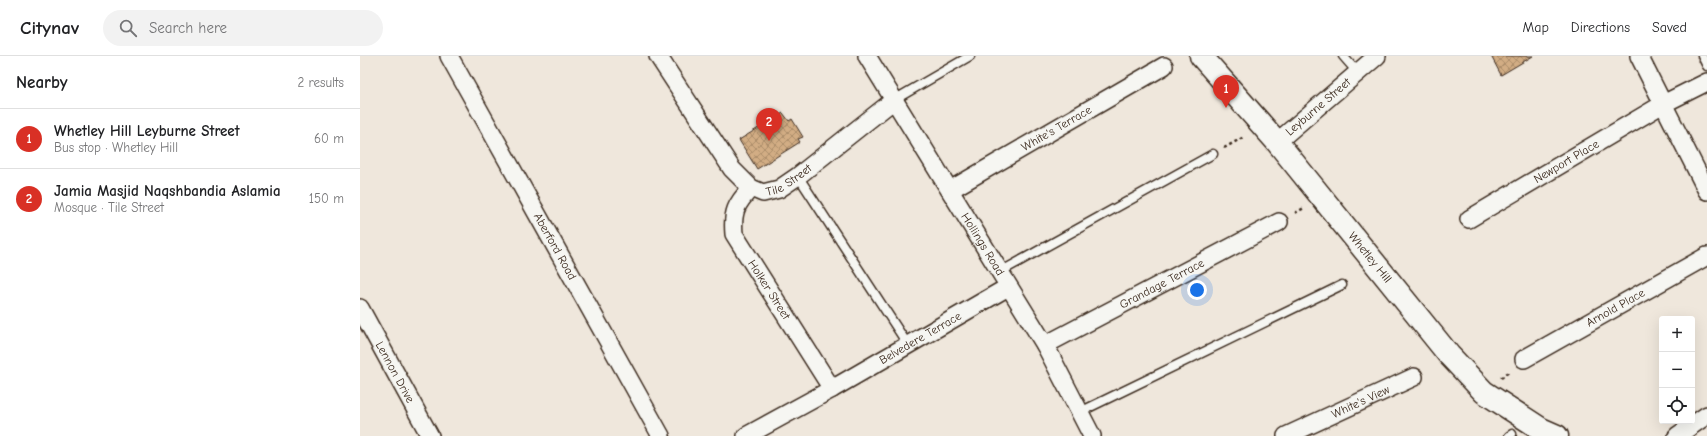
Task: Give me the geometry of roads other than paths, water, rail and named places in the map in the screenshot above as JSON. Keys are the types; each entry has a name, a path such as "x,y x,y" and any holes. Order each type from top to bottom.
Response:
{"main road":[{"name":"Whetley Hill","path":"1202,56 1262,127 1277,142 1450,355 1484,392 1540,429 1557,436"}],"street":[{"name":"Aberford Road","path":"449,56 661,436"},
{"name":"Tile Street","path":"658,56 732,169 750,188 763,193 779,189 798,176 894,100"},
{"name":"Hollings Road","path":"867,56 1045,345 1092,436"},
{"name":"Leyburne Street","path":"1277,142 1377,56"},
{"path":"1639,56 1707,191"},
{"name":"White's Terrace","path":"950,190 1164,66"},
{"name":"Newport Place","path":"1469,219 1663,104 1707,82"},
{"name":"Holker Street","path":"750,188 739,200 733,218 734,234 832,389"},
{"name":"Grandage Terrace","path":"1045,345 1279,222"},
{"name":"Arnold Place","path":"1524,359 1707,256"},
{"name":"Belvedere Terrace","path":"746,436 908,345 1004,280"},
{"name":"Lennon Drive","path":"360,308 430,436"},
{"name":"White's View","path":"1286,436 1414,377"},
{"path":"1677,436 1707,415"}],"lane":[{"path":"894,100 970,56"},
{"path":"1343,56 1357,72"},
{"path":"1702,56 1707,66"},
{"path":"1004,280 1213,154"},
{"path":"798,176 908,345"},
{"path":"1080,412 1342,284"}],"place":[{"name":"Whetley Hill Leyburne Street","path":"1226,108"},
{"name":"Jamia Masjid Naqshbandia Aslamia","path":"769,141"}]}
